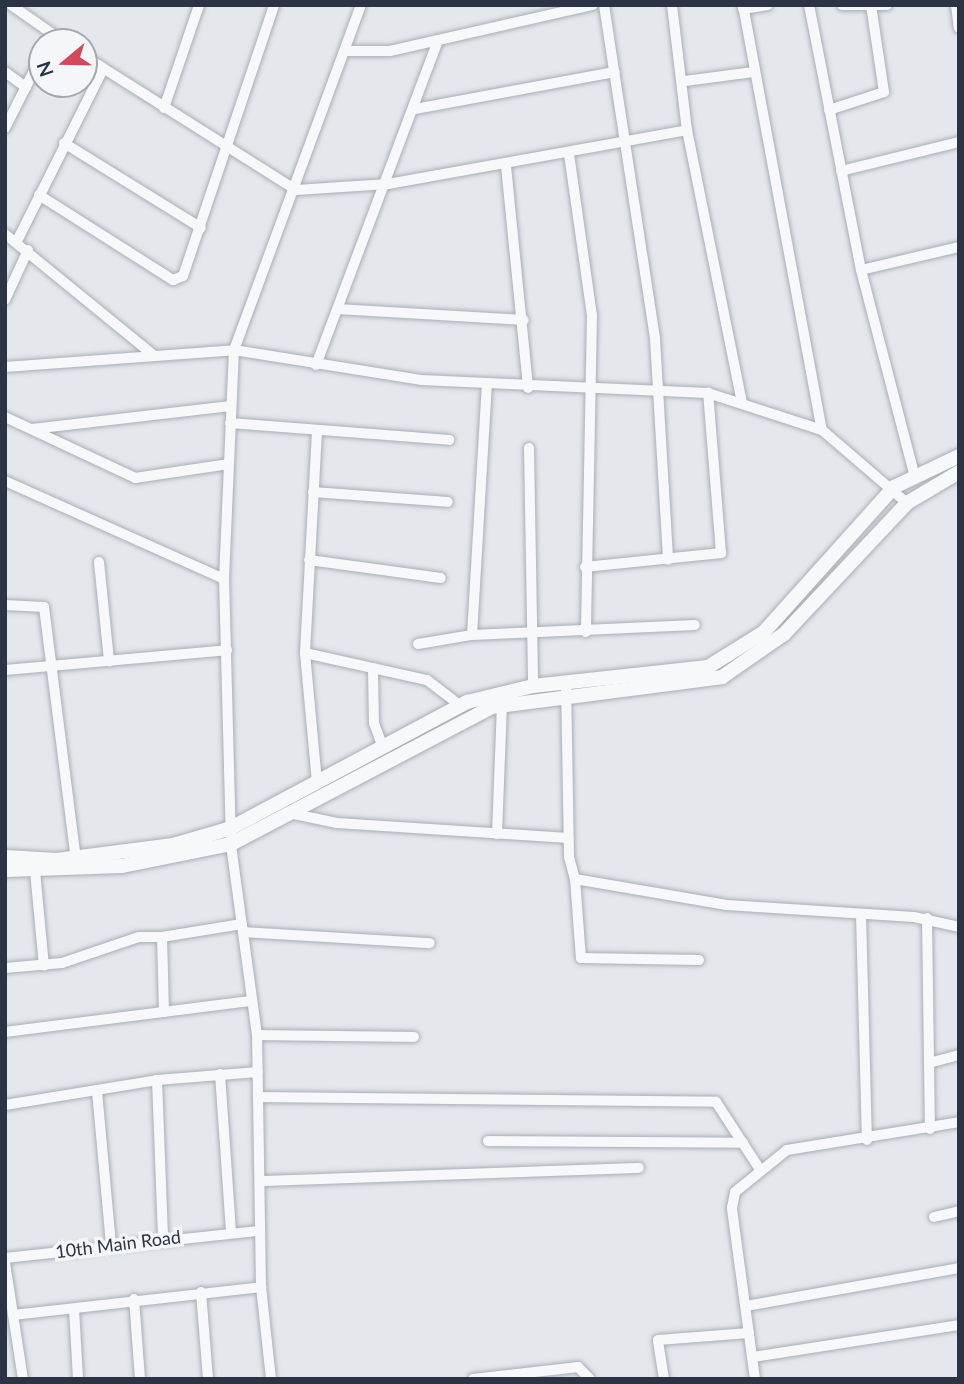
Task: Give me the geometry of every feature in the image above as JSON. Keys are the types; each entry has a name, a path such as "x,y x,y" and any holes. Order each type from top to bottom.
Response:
{"street":[{"path":"11,5 39,28"},
{"path":"164,108 199,5"},
{"path":"39,195 173,280 183,276 274,5"},
{"path":"271,1379 261,1287 259,1231 262,1181 257,1035 231,844 224,579 233,350 296,190 361,5"},
{"path":"347,51 371,54 593,5"},
{"path":"604,5 627,142 657,392 667,560"},
{"path":"672,5 685,81 687,130 742,402"},
{"path":"768,5 743,7 753,72 822,430"},
{"path":"809,5 861,270 914,473"},
{"path":"842,5 887,5"},
{"path":"956,5 959,28"},
{"path":"829,110 884,92 871,7"},
{"path":"316,365 388,184 438,40"},
{"path":"98,66 296,190 388,184 506,166 687,130"},
{"path":"17,241 103,69"},
{"path":"5,72 26,87"},
{"path":"415,109 615,72"},
{"path":"685,81 753,72"},
{"path":"5,128 28,83"},
{"path":"841,171 959,142"},
{"path":"64,143 201,228"},
{"path":"569,154 592,316 585,567 586,632"},
{"path":"506,166 524,320 528,388"},
{"path":"5,234 28,250 152,355"},
{"path":"861,270 959,247"},
{"path":"5,300 28,250"},
{"path":"338,309 524,320"},
{"path":"5,367 233,350 316,365 487,385 590,392 708,393 822,430 894,487 907,503"},
{"path":"472,635 487,385"},
{"path":"585,567 716,556 722,548 708,393"},
{"path":"32,429 231,406"},
{"path":"5,416 135,478 229,464"},
{"path":"230,423 449,440"},
{"path":"317,430 305,653 317,783"},
{"path":"529,448 533,686"},
{"path":"5,870 122,866 231,844 502,705 567,690 645,678 733,655 764,632 894,487 914,473 959,456"},
{"path":"5,857 76,859 173,845 231,828 461,706 533,686 567,690 689,685 752,661 907,503 959,472"},
{"path":"5,481 224,579"},
{"path":"313,492 448,502"},
{"path":"309,560 441,578"},
{"path":"99,562 109,661"},
{"path":"5,605 41,603 52,667 76,859"},
{"path":"418,644 472,635 586,632 695,625"},
{"path":"5,670 227,649"},
{"path":"305,653 427,680 461,706"},
{"path":"373,668 374,723 383,748"},
{"path":"567,690 569,838 581,958 699,960"},
{"path":"497,834 502,705"},
{"path":"294,814 497,834 569,838"},
{"path":"35,871 44,966"},
{"path":"575,878 727,905 926,918 959,928"},
{"path":"861,914 867,1140"},
{"path":"926,918 930,1129"},
{"path":"5,968 44,966 139,937 242,928 430,943"},
{"path":"162,937 164,1012"},
{"path":"5,1032 252,1001"},
{"path":"257,1035 414,1037"},
{"path":"929,1062 959,1055"},
{"path":"5,1105 158,1080 258,1072"},
{"path":"220,1074 231,1232"},
{"path":"158,1080 163,1237"},
{"path":"97,1091 111,1244"},
{"path":"260,1097 716,1102 759,1168"},
{"path":"755,1379 732,1199 759,1168 786,1150 867,1140 959,1122"},
{"path":"488,1141 743,1143"},
{"path":"262,1181 639,1168"},
{"path":"934,1217 959,1211"},
{"name":"10th Main Road","path":"5,1260 163,1237 259,1231"},
{"path":"5,1260 23,1379"},
{"path":"746,1306 959,1268"},
{"path":"13,1315 134,1299 261,1287"},
{"path":"201,1292 208,1379"},
{"path":"134,1299 140,1379"},
{"path":"74,1309 78,1379"},
{"path":"752,1357 959,1325"},
{"path":"664,1379 659,1340 750,1333"},
{"path":"473,1379 578,1367 590,1379"}]}
